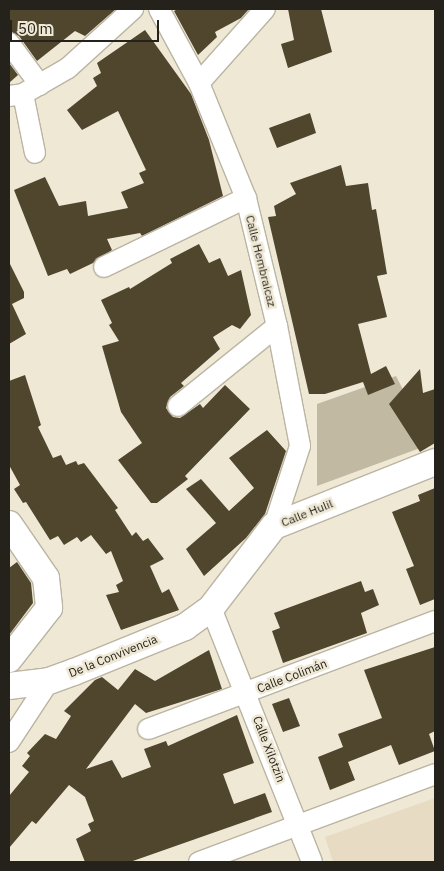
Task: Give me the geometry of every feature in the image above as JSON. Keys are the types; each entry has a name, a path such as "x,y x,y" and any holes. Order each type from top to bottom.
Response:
{"street":[{"path":"24,92 68,68 133,9"},
{"name":"Calle Hembraicaz","path":"160,9 200,83 246,198 277,326 300,446 274,526"},
{"path":"200,83 265,9"},
{"path":"9,44 24,92 35,153"},
{"path":"104,267 246,198"},
{"path":"178,406 277,326"},
{"name":"Calle Hulil","path":"211,608 274,526 435,462"},
{"path":"9,524 46,578 49,608 9,658"},
{"name":"De la Convivencia","path":"9,686 49,680 185,627 211,608"},
{"name":"Calle Xilotzin","path":"211,608 247,694 312,862"},
{"name":"Calle Colimán","path":"148,729 247,694 435,621"},
{"path":"9,742 49,680"},
{"path":"199,862 435,774"}],"shaded area":[{"path":"396,376 431,444 317,486 317,404"},
{"path":"435,798 435,862 333,862 325,837"}],"building":[{"path":"9,9 116,9 85,36 75,31 37,61 19,36 9,31"},
{"path":"178,9 249,9 241,18 215,32 217,37 198,55 174,11"},
{"path":"288,9 321,9 332,52 288,68 281,44 294,40"},
{"path":"145,30 191,94 209,140 223,196 142,236 140,233 107,239 112,250 93,263 70,274 67,269 48,276 14,190 45,177 59,206 86,201 88,216 128,208 121,192 144,183 139,173 146,170 118,111 82,130 67,110 97,86 93,78 101,73 97,63"},
{"path":"9,63 18,75 9,83"},
{"path":"310,113 316,133 277,148 269,128"},
{"path":"341,165 346,186 368,183 372,210 376,209 387,274 377,276 387,317 358,324 371,374 386,366 395,384 368,395 363,382 325,394 309,394 268,217 276,216 274,206 296,194 290,183"},
{"path":"199,244 209,263 220,258 228,276 241,270 251,315 240,329 232,325 213,337 220,349 181,383 184,386 170,397 166,408 173,417 180,418 200,404 203,408 225,385 250,409 185,476 188,479 157,503 151,503 118,460 142,443 121,412 102,346 119,341 109,325 112,323 101,300 129,287 130,289 172,263 170,259"},
{"path":"9,262 24,292 24,298 12,304 26,334 9,344"},
{"path":"420,369 423,393 435,389 435,443 420,452 389,404"},
{"path":"25,375 41,425 38,427 53,458 61,455 66,465 76,461 78,465 84,463 118,508 115,510 132,536 136,532 143,541 148,538 164,559 150,566 162,593 169,589 179,610 121,630 106,595 119,592 116,585 123,581 111,551 106,554 91,535 81,542 77,537 64,545 58,536 50,540 26,502 23,503 14,489 20,485 9,465 9,381"},
{"path":"267,430 286,451 265,514 246,538 204,576 186,549 216,523 186,489 201,479 229,511 254,488 229,458"},
{"path":"435,488 435,599 420,605 406,569 414,566 392,512 420,501 418,495"},
{"path":"17,562 31,583 33,603 9,635 9,568"},
{"path":"361,581 365,592 373,589 379,605 361,613 367,633 283,663 272,631 280,628 274,613"},
{"path":"435,647 435,731 429,734 435,751 399,765 391,745 348,762 355,780 330,790 318,757 343,747 338,734 382,718 364,670"},
{"path":"209,650 222,689 146,713 135,704 86,769 112,760 122,778 151,767 144,749 166,741 168,746 237,715 254,763 223,774 234,804 265,793 272,812 130,862 85,862 76,839 91,831 88,824 94,821 85,797 69,785 36,824 32,821 9,848 9,796 29,772 22,766 30,756 27,753 45,734 56,739 71,716 64,711 95,680 102,677 118,690 135,669 155,681"},
{"path":"289,698 300,726 283,732 272,704"}]}
